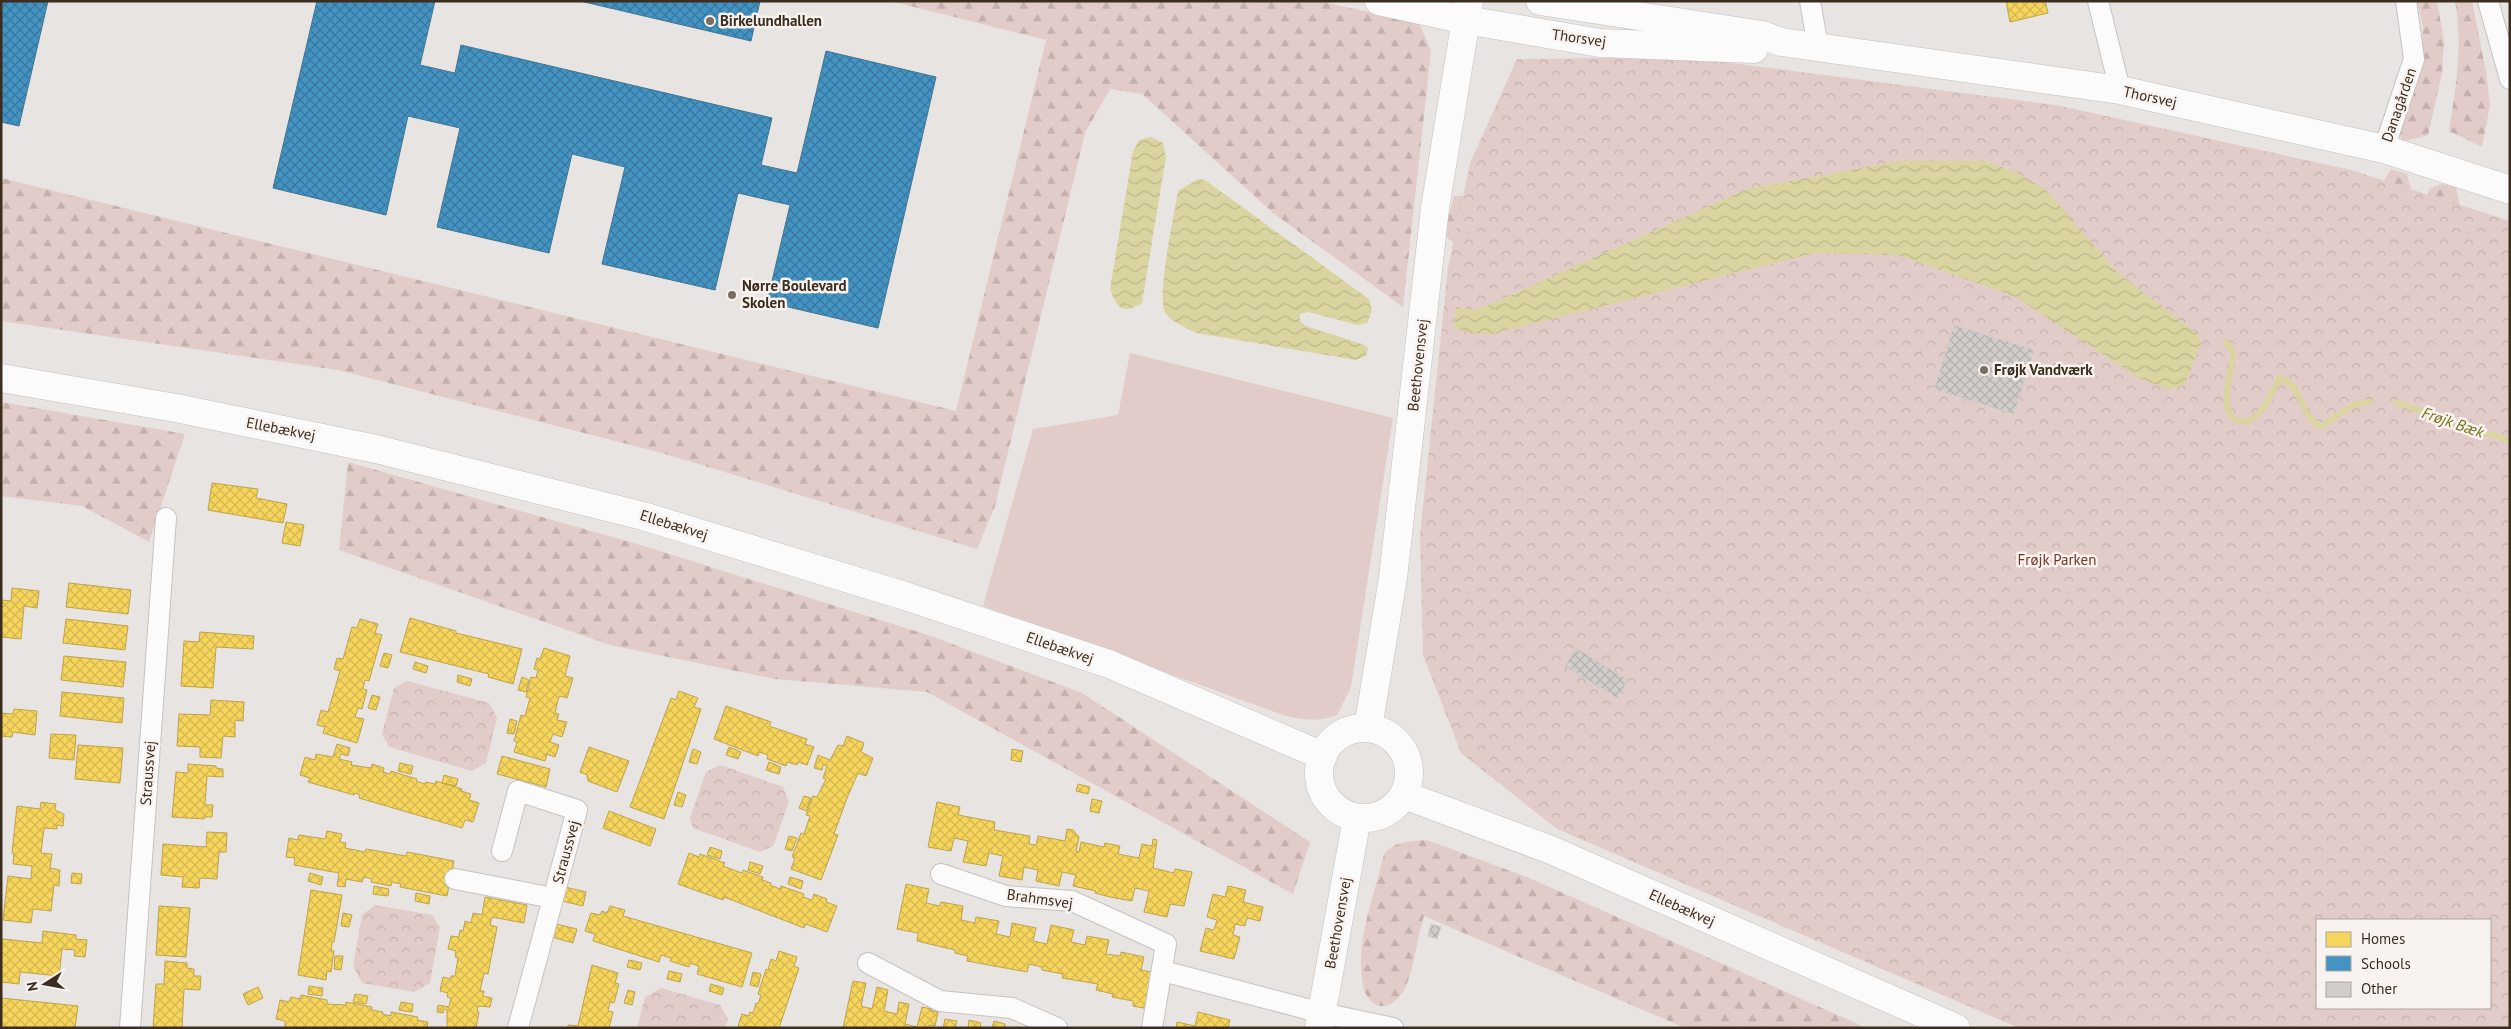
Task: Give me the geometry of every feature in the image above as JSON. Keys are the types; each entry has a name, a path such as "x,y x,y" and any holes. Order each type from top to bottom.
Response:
{"street":[{"name":"Thorsvej","path":"1379,1 1467,10 1600,43 1759,49 1781,42"},
{"name":"Thorsvej","path":"1540,1 1762,35 1781,42 2120,90 2384,149 2510,190"},
{"path":"1810,1 1818,47"},
{"path":"2098,1 2120,90"},
{"name":"Danagården","path":"2384,149 2414,59 2406,1"},
{"path":"2488,1 2510,79"},
{"name":"Beethovensvej","path":"1368,728 1393,578 1435,208 1467,10"},
{"name":"Ellebækvej","path":"1,378 176,408 376,449 643,516 902,595 1109,664 1323,756"},
{"name":"Straussvej","path":"130,1028 166,518"},
{"path":"1368,728 1382,732 1395,740 1404,751 1409,766 1409,780 1404,795 1396,806 1384,814 1370,818 1357,818 1342,812 1329,802 1322,788 1319,772 1323,756 1330,744 1341,735 1354,729 1368,728"},
{"name":"Straussvej","path":"502,851 518,791 577,810 518,1028"},
{"name":"Ellebækvej","path":"1404,795 1551,850 1956,1028"},
{"name":"Beethovensvej","path":"1320,1020 1357,818"},
{"name":"Brahmsvej","path":"941,874 1006,896 1072,901 1166,944 1152,1028"},
{"name":"Straussvej","path":"455,879 553,898"},
{"path":"868,963 940,1001 1012,1008 1057,1028"},
{"path":"1163,970 1320,1020 1393,1028"}],"green space":[{"path":"890,1 1319,1 1419,23 1431,51 1403,307 1273,213 1142,94 1110,89 1085,133 995,506 977,549 662,453 338,370 1,321 1,178 956,411 1046,40"},
{"path":"2417,1 2437,1 2444,41 2442,74 2428,135 2402,142 2399,131 2422,56 2423,27"},
{"path":"2455,1 2472,1 2486,72 2490,105 2482,147 2449,131 2456,83 2458,50"},
{"name":"Frøjk Parken","path":"1685,57 2056,105 2351,170 2510,221 2510,1028 2019,1028 1557,829 1461,753 1423,655 1420,535 1448,268 1470,163 1517,59"},
{"path":"2391,169 2407,174 2412,194 2377,192"},
{"path":"2442,184 2456,187 2461,210 2415,249 2429,189"},
{"path":"1454,196 1469,196 1458,246 1444,235"},
{"path":"1130,353 1393,418 1351,687 1337,715 1312,720 1286,716 983,606 1033,429 1118,415"},
{"path":"1,402 185,434 149,542 82,506 1,496"},
{"path":"348,462 644,546 931,636 1082,693 1310,842 1293,894 927,692 775,679 610,645 339,550"},
{"path":"407,681 489,703 497,718 486,763 472,771 389,747 382,734 394,688"},
{"path":"720,765 783,787 789,802 773,846 760,852 693,828 690,818 706,772"},
{"path":"1427,840 1527,877 1867,1028 1685,1028 1424,916 1412,969 1403,992 1400,997 1390,1004 1379,1006 1374,1004 1367,996 1363,987 1361,962 1363,935 1384,854 1398,844"},
{"path":"375,905 432,915 440,927 430,983 414,992 362,983 353,966 362,915"},
{"path":"661,988 720,1005 728,1019 725,1028 637,1028 645,997"}],"water":[{"path":"1151,137 1163,143 1166,157 1142,303 1130,309 1125,309 1115,301 1110,289 1133,151 1139,140"},
{"path":"1900,161 1986,161 2018,173 2046,190 2116,271 2198,334 2201,344 2185,384 2170,390 2138,378 2016,297 1898,255 1815,253 1492,334 1454,329 1456,307 1474,310 1489,305 1747,189"},
{"path":"1198,179 1205,180 1369,299 1372,311 1367,323 1358,325 1308,312 1300,314 1300,321 1306,326 1362,344 1368,348 1366,356 1356,360 1196,333 1176,323 1166,314 1163,306 1164,275 1178,191"}],"building: Homes":[{"path":"2006,1 2045,1 2048,13 2010,22"},
{"path":"212,483 258,489 256,498 287,504 283,523 208,510"},
{"path":"286,522 304,525 300,546 282,543"},
{"path":"69,583 131,590 128,614 66,607"},
{"path":"12,588 39,591 37,608 24,606 21,639 2,637 1,600 11,601"},
{"path":"410,618 456,631 456,633 522,649 513,684 488,677 489,674 400,652"},
{"path":"66,619 128,626 125,650 63,643"},
{"path":"360,619 378,624 375,633 382,635 369,681 365,680 363,689 367,690 362,709 358,708 355,717 364,719 357,743 323,733 325,727 317,725 321,710 328,712 340,671 334,669 337,658 343,659 352,627 357,628"},
{"path":"200,632 254,636 253,649 216,647 213,688 181,686 184,641 199,642"},
{"path":"544,648 570,656 565,676 573,678 567,698 559,696 555,713 559,714 557,720 567,722 562,737 553,734 550,742 559,745 555,757 547,754 545,761 514,752 517,742 514,741 521,715 525,716 530,698 526,697 531,677 536,678 538,670 534,669 537,658 540,659"},
{"path":"384,653 392,655 388,668 380,666"},
{"path":"64,656 126,662 123,687 61,680"},
{"path":"415,662 428,666 426,673 413,669"},
{"path":"458,675 472,679 470,686 457,682"},
{"path":"522,677 529,680 526,692 518,690"},
{"path":"679,691 698,698 694,707 701,709 664,819 630,807 671,698 676,700"},
{"path":"62,692 124,698 122,723 60,716"},
{"path":"372,695 380,697 376,710 368,708"},
{"path":"211,700 244,702 243,721 235,720 235,737 223,736 221,758 200,757 200,747 177,746 179,714 210,715"},
{"path":"726,706 771,722 769,726 807,739 805,744 814,747 807,765 798,762 797,765 787,762 786,766 767,759 768,755 759,752 758,756 714,739"},
{"path":"14,709 37,711 35,735 13,732 12,737 1,736 1,713 13,714"},
{"path":"510,719 517,721 514,734 507,733"},
{"path":"51,734 76,735 74,760 49,758"},
{"path":"847,736 864,743 861,752 873,758 866,776 858,773 847,798 834,834 838,835 821,880 791,869 795,858 792,857 801,833 804,834 810,816 806,815 813,796 817,797 826,779 823,778 827,766 823,765 822,770 814,768 818,755 830,760 838,745 843,746"},
{"path":"337,744 350,748 348,756 341,754 339,759 352,762 351,765 371,768 372,764 384,768 383,772 390,774 391,771 417,779 416,781 425,784 426,782 435,784 436,781 462,789 461,791 471,794 469,800 479,803 473,822 465,820 462,828 359,798 360,795 355,793 354,795 308,782 310,778 300,775 305,757 315,760 316,754 333,757"},
{"path":"78,745 123,748 120,783 75,779"},
{"path":"589,747 629,761 617,792 588,781 587,775 580,772"},
{"path":"729,747 741,752 738,759 726,755"},
{"path":"693,749 701,752 697,764 689,762"},
{"path":"1012,749 1023,751 1021,762 1011,760"},
{"path":"502,756 550,769 546,787 497,774"},
{"path":"769,762 781,767 779,774 766,770"},
{"path":"400,763 413,766 411,774 398,771"},
{"path":"188,764 216,766 216,768 223,769 223,777 207,776 205,805 213,805 212,817 205,817 204,819 172,817 176,772 188,773"},
{"path":"444,775 458,779 456,786 442,783"},
{"path":"1078,784 1090,787 1088,794 1076,791"},
{"path":"678,792 686,795 682,807 674,805"},
{"path":"804,796 811,798 806,811 799,808"},
{"path":"1092,799 1102,801 1099,813 1090,811"},
{"path":"41,802 56,804 55,810 64,814 63,826 57,825 57,829 44,828 41,853 52,854 50,868 60,870 59,886 54,885 51,911 33,909 31,923 3,920 8,876 31,879 32,866 13,864 14,853 12,853 17,806 40,809"},
{"path":"937,802 960,807 958,815 995,822 994,830 1030,836 1029,844 1036,845 1038,836 1065,841 1067,829 1073,830 1079,837 1076,851 1079,852 1081,842 1104,847 1105,843 1120,846 1118,854 1139,858 1142,844 1152,846 1153,839 1157,840 1153,868 1174,873 1175,869 1192,872 1184,906 1170,904 1167,917 1144,912 1149,891 1135,888 1132,901 1110,897 1095,893 1096,891 1073,886 1076,875 1062,872 1059,886 1036,881 1038,870 1024,867 1022,880 999,876 1003,856 989,853 986,866 963,862 968,841 954,838 951,851 928,847"},
{"path":"609,811 656,829 650,846 603,828"},
{"path":"327,831 342,834 340,842 346,843 345,848 365,852 366,849 406,856 407,852 454,861 447,896 400,887 401,884 392,882 391,886 371,882 372,879 364,877 362,882 346,879 345,887 337,886 339,873 294,865 295,858 286,857 289,838 298,840 299,835 325,839"},
{"path":"207,832 227,833 226,852 219,852 217,879 200,878 199,888 182,887 183,877 161,875 163,844 206,847"},
{"path":"789,836 797,838 792,851 785,849"},
{"path":"710,847 722,851 720,859 707,855"},
{"path":"689,853 699,857 700,854 725,863 723,866 742,873 743,870 763,877 762,880 771,883 770,885 780,889 781,886 804,894 803,897 812,900 814,894 827,899 826,902 837,906 827,932 806,924 804,928 724,897 723,900 678,884"},
{"path":"750,862 763,866 760,874 748,870"},
{"path":"72,873 82,874 81,884 71,883"},
{"path":"310,873 323,877 321,885 308,881"},
{"path":"790,877 803,881 801,889 788,884"},
{"path":"906,884 929,889 926,903 940,906 941,902 963,906 961,920 975,923 976,917 999,921 996,934 1010,937 1012,923 1036,928 1033,941 1047,944 1051,925 1074,930 1071,942 1085,945 1087,936 1109,940 1106,954 1121,956 1121,952 1144,957 1141,970 1156,973 1149,1009 1133,1006 1133,1001 1112,997 1113,994 1096,990 1098,984 1062,978 1063,974 1042,970 1042,967 1029,964 1027,972 967,961 968,956 955,953 955,950 917,941 918,933 897,929"},
{"path":"374,886 389,889 388,896 373,894"},
{"path":"1228,886 1246,890 1243,902 1263,907 1260,921 1247,918 1245,926 1235,924 1233,935 1240,937 1234,959 1200,951 1206,928 1214,930 1217,920 1207,917 1213,894 1225,897"},
{"path":"565,887 586,892 583,906 562,901"},
{"path":"311,890 342,895 334,942 332,942 331,950 334,951 331,972 327,971 326,980 298,975"},
{"path":"416,893 430,896 429,904 415,901"},
{"path":"485,897 527,905 524,923 492,917 490,925 497,927 488,974 484,973 480,991 484,991 483,996 492,998 490,1007 478,1006 477,1011 479,1012 476,1028 447,1028 447,1010 444,1009 443,1013 437,1012 438,1005 449,1007 451,998 447,997 448,993 440,991 443,977 451,979 451,976 455,976 458,958 455,957 456,951 448,949 451,936 459,937 460,930 463,931 465,921 471,923 473,913 482,915"},
{"path":"159,906 190,908 186,957 156,955"},
{"path":"610,906 625,910 623,916 752,953 742,987 697,974 699,966 690,963 689,967 670,961 671,958 661,955 659,962 593,941 595,934 585,931 591,913 600,915 602,911 607,913"},
{"path":"343,913 352,915 349,927 341,926"},
{"path":"556,924 577,929 573,943 552,937"},
{"path":"43,931 76,935 76,939 87,940 85,957 74,956 75,950 62,949 59,976 20,972 19,984 1,982 2,939 42,943"},
{"path":"779,951 797,957 794,966 799,968 779,1028 738,1026 742,1014 749,1016 750,1012 753,1013 756,1003 758,1004 761,995 758,994 766,969 768,970 771,959 776,961"},
{"path":"335,956 343,956 341,970 334,969"},
{"path":"629,960 642,963 640,970 627,967"},
{"path":"165,961 187,963 187,968 194,969 194,976 201,976 200,990 184,989 182,1028 153,1028 156,984 164,984"},
{"path":"592,965 618,973 615,983 619,984 614,1003 610,1002 608,1011 613,1012 609,1028 568,1028 568,1025 578,1026"},
{"path":"669,971 682,974 680,982 667,979"},
{"path":"753,972 761,974 758,987 750,985"},
{"path":"853,981 866,983 861,1006 872,1009 877,987 888,990 884,1011 897,1014 899,1002 909,1004 905,1024 917,1027 922,1007 932,1009 932,1011 938,1012 935,1026 929,1025 929,1028 843,1028"},
{"path":"711,984 724,988 722,995 709,991"},
{"path":"309,986 323,988 322,996 308,994"},
{"path":"258,987 263,998 248,1005 243,994"},
{"path":"628,990 635,992 632,1005 624,1003"},
{"path":"355,994 368,996 366,1004 353,1002"},
{"path":"301,995 327,1000 327,1004 346,1005 346,1002 372,1007 372,1010 391,1016 391,1012 418,1017 417,1020 428,1022 427,1027 431,1028 285,1028 285,1021 276,1019 280,1000 289,1002 291,997 300,999"},
{"path":"1,998 78,1006 75,1028 1,1028"},
{"path":"401,1002 413,1004 412,1012 399,1010"},
{"path":"1198,1012 1230,1020 1228,1028 1176,1028 1177,1022 1195,1026"},
{"path":"945,1019 957,1021 955,1028 943,1028"},
{"path":"969,1020 981,1023 980,1028 968,1028"},
{"path":"994,1021 1005,1024 1005,1028 992,1028"}],"building: Schools":[{"path":"1,1 48,1 19,126 1,122"},
{"path":"317,1 435,1 420,65 455,73 461,45 772,118 761,165 797,173 826,51 936,77 878,328 767,302 790,205 738,193 715,290 602,264 625,167 572,154 549,253 437,227 460,128 408,116 386,215 273,188"},
{"name":"Birkelundhallen","path":"580,1 760,1 751,41"}],"building: Other":[{"name":"Frøjk Vandværk","path":"1954,325 2034,350 2014,414 1934,389"},
{"path":"1576,648 1628,680 1617,698 1565,666"},
{"path":"1431,924 1441,927 1437,939 1428,936"}],"waterway":[{"name":"Frøjk Bæk","path":"2226,341 2233,355 2227,388 2227,404 2233,419 2249,422 2265,406 2280,378 2293,386 2307,414 2320,427 2355,404 2370,402"},
{"name":"Frøjk Bæk","path":"2395,402 2510,441"}],"place":[{"name":"Birkelundhallen","path":"710,21"},
{"name":"Nørre Boulevard Skolen","path":"732,295"},
{"name":"Frøjk Vandværk","path":"1984,370"}]}
